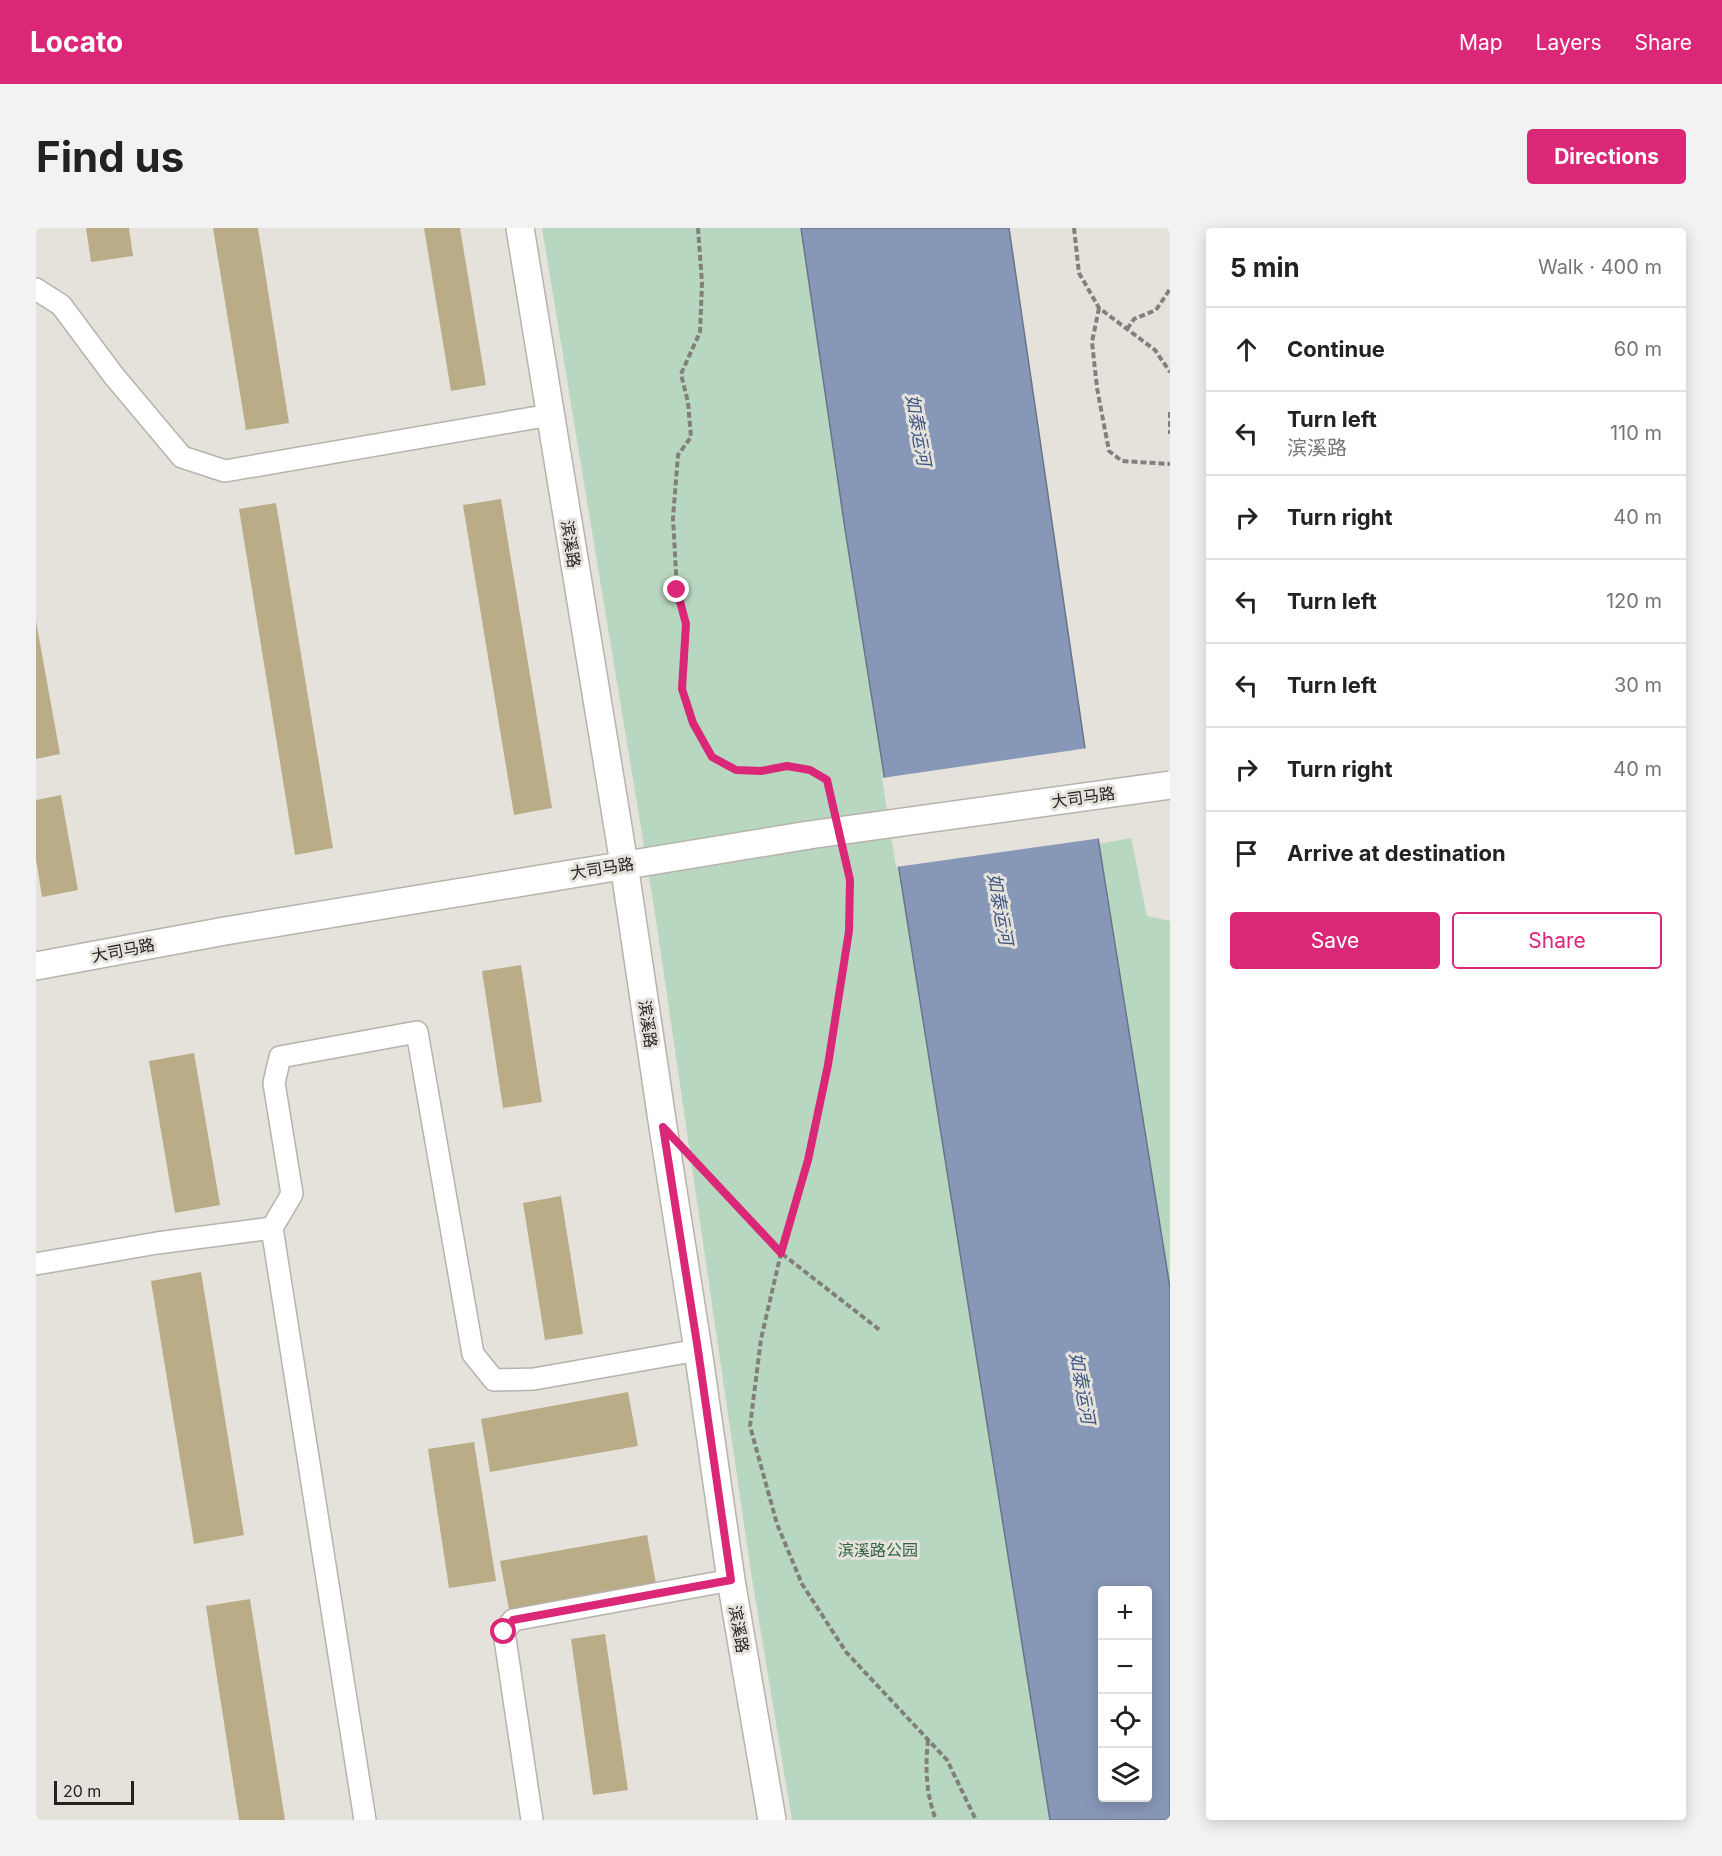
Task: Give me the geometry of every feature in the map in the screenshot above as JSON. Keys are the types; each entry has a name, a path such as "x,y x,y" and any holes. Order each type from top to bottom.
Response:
{"street":[{"name":"滨溪路","path":"520,228 624,864 731,1580 772,1820"},
{"path":"36,290 61,305 114,376 182,457 225,471 550,414"},
{"name":"大司马路","path":"36,966 225,931 624,864 809,835 1170,785"},
{"path":"365,1820 272,1228 292,1194 274,1083 280,1057 417,1032 473,1354 494,1380 534,1379 698,1350"},
{"path":"36,1264 157,1243 272,1228"},
{"path":"532,1820 504,1632 513,1620 731,1580"}],"path":[{"path":"698,228 702,283 700,332 681,374 688,402 691,437 678,455 673,518 677,590 686,624 682,689 693,723 712,757 736,770 761,771 787,766 810,770 827,780 834,813"},
{"path":"1074,228 1079,273 1099,308 1155,350 1170,372"},
{"path":"1127,328 1134,319 1156,310 1170,289"},
{"path":"1099,308 1092,342 1097,388 1109,451 1122,461 1170,464"},
{"path":"1170,412 1170,434"},
{"path":"842,846 850,880 849,931 828,1065 808,1160 781,1253 760,1339 750,1426 777,1524 802,1584 846,1652 947,1760 976,1820"},
{"path":"694,1160 781,1253 881,1331"},
{"path":"928,1740 925,1767 936,1820"}],"green space":[{"name":"滨溪路公园","path":"542,228 801,228 845,529 1050,1820 792,1820 751,1572 655,913"},
{"path":"1131,838 1147,916 1170,921 1170,1288 1099,844"}],"water":[{"name":"如泰运河","path":"801,228 1009,228 1099,844 1170,1288 1170,1820 1050,1820 845,529"}],"pier":[{"path":"1088,748 1102,838 896,867 882,778"}],"building":[{"path":"86,228 129,228 133,256 91,262"},
{"path":"213,228 258,228 289,423 246,430"},
{"path":"424,228 460,228 486,385 451,391"},
{"path":"501,499 552,808 514,815 463,505"},
{"path":"276,503 333,848 295,855 239,509"},
{"path":"36,621 60,754 36,759"},
{"path":"61,795 78,890 42,897 36,859 36,800"},
{"path":"521,965 542,1102 503,1108 482,971"},
{"path":"194,1053 220,1205 175,1213 149,1061"},
{"path":"561,1196 583,1334 545,1340 523,1203"},
{"path":"201,1272 244,1535 194,1544 151,1281"},
{"path":"628,1392 638,1446 490,1472 481,1419"},
{"path":"474,1442 496,1581 449,1588 428,1449"},
{"path":"647,1535 657,1589 510,1615 500,1561"},
{"path":"250,1599 285,1820 239,1820 206,1606"},
{"path":"605,1634 628,1790 593,1795 571,1639"}],"route":[{"path":"504,1632 513,1620 731,1580 663,1127 781,1253 808,1160 828,1065 849,931 850,880 827,780 810,770 787,766 761,771 736,770 712,757 693,723 682,689 686,624 677,590"}]}
